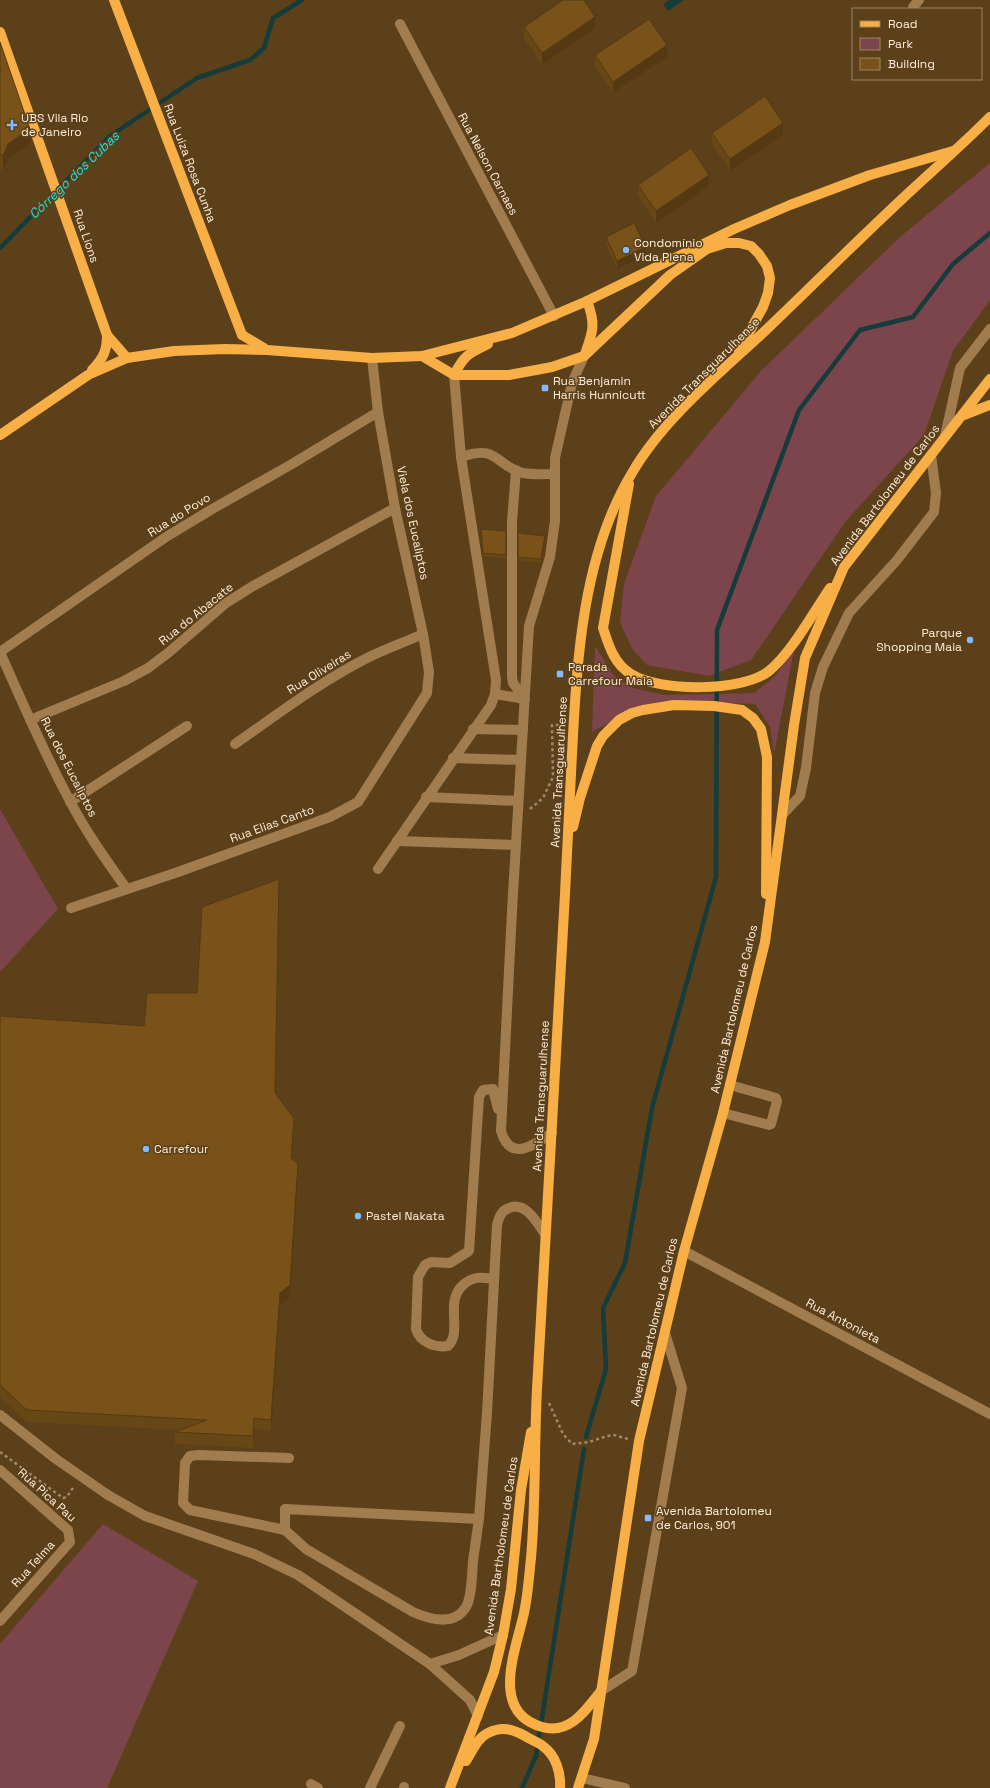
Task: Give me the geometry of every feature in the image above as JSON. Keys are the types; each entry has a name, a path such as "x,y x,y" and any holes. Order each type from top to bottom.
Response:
{"main road":[{"name":"Rua Luiza Rosa Cunha","path":"114,0 242,335"},
{"name":"Rua Lions","path":"0,32 107,335 107,347 104,356 88,375"},
{"name":"Avenida Transguarulhense","path":"536,1396 574,728 585,609 596,560 611,513 632,473 653,442 669,424 899,202 990,117"},
{"path":"454,374 461,361 469,353 587,301 713,238 790,205 870,175 956,150"},
{"path":"422,356 454,374 509,375 552,367 584,356 670,275 695,256 707,249 726,243 739,243 750,246 759,254 767,266 770,278 764,307 734,360"},
{"path":"584,356 594,324 593,315 587,301"},
{"path":"0,435 88,375 127,358 174,350 225,349 268,350 372,358 422,356 512,333"},
{"name":"Rua Lions","path":"107,335 127,358"},
{"path":"225,349 238,341 242,335 256,345 268,350"},
{"name":"Avenida Bartolomeu de Carlos","path":"601,1691 639,1441 684,1252 723,1113 765,942 805,658 844,567 990,379"},
{"path":"960,417 972,410 990,405"},
{"path":"632,473 603,628 610,649 618,663 631,674 647,681 666,686 728,686 752,681 769,671 784,656 844,567"},
{"path":"566,880 574,825 580,798 597,746 608,730 619,720 632,713 674,705 714,706 742,710 753,718 762,729 767,758 765,942"},
{"path":"536,1396 535,1492 531,1554 525,1607 513,1660 509,1693 512,1704 520,1715 539,1727 550,1728 565,1726 574,1722 583,1714 601,1691"},
{"name":"Avenida Bartholomeu de Carlos","path":"452,1784 494,1672 504,1635 511,1589 521,1490 536,1396"},
{"path":"578,1788 594,1739 601,1691"},
{"path":"452,1784 479,1740 486,1733 502,1728 514,1730 544,1746 553,1757 558,1768 560,1788"}],"street":[{"name":"Rua Nelson Carnaes","path":"400,24 554,316"},
{"path":"945,436 960,368 990,329"},
{"path":"501,1131 518,801 530,626 550,557 555,521 555,458 572,383 584,356"},
{"name":"Viela dos Eucaliptos","path":"372,358 378,412 395,508 423,634 429,672 427,693"},
{"path":"378,868 474,729 490,705 495,694 496,680 461,457 454,374"},
{"name":"Rua do Povo","path":"0,652 166,537 378,412"},
{"path":"461,457 472,453 485,452 523,473 554,474"},
{"path":"782,815 800,796 806,768 815,693 823,666 849,613 897,560 934,512 936,492 931,455"},
{"path":"516,470 512,522 512,678 513,683 525,699"},
{"name":"Rua do Abacate","path":"30,720 124,681 142,671 168,653 226,603 253,586 395,508"},
{"name":"Rua Oliveiras","path":"235,744 287,707 340,673 369,657 423,634"},
{"name":"Rua dos Eucaliptos","path":"0,652 30,720 70,802 101,853 126,888"},
{"name":"Rua Elias Canto","path":"71,908 126,888 178,872 330,817 358,802 427,693"},
{"path":"495,694 525,699"},
{"path":"70,802 188,726"},
{"path":"474,729 523,730"},
{"path":"453,758 521,760"},
{"path":"426,797 518,801"},
{"path":"397,841 516,845"},
{"path":"723,1113 769,1125 771,1124 778,1101 776,1098 730,1085"},
{"path":"494,1279 477,1276 467,1281 459,1289 454,1304 454,1337 448,1346 424,1342 419,1337 416,1329 418,1277 425,1265 431,1262 450,1263 469,1251 479,1098 483,1090 493,1089 497,1101 501,1131 509,1146 519,1149 532,1146 552,1134"},
{"path":"289,1458 200,1455 190,1456 185,1463 183,1503 190,1510 285,1530 306,1549 413,1612 429,1619 438,1620 454,1617 466,1607 472,1579 479,1519 497,1225 499,1217 504,1210 520,1206 528,1212 545,1234"},
{"name":"Rua Antonieta","path":"684,1252 990,1414"},
{"path":"601,1691 632,1671 682,1388 665,1333"},
{"path":"0,1415 56,1459 108,1495 146,1516 254,1554 298,1575 430,1664 470,1700 478,1716"},
{"name":"Rua Pica Pau","path":"0,1470 68,1530 70,1542"},
{"path":"285,1530 285,1509 479,1519"},
{"name":"Rua Telma","path":"0,1621 70,1542"},
{"path":"430,1664 459,1655 504,1635"},
{"path":"370,1788 400,1726"},
{"path":"582,1778 625,1788"}],"path":[{"path":"530,810 543,798 553,777 552,725 555,724 574,728"},
{"path":"537,1382 550,1405 563,1434 572,1444 589,1442 614,1435 619,1438 639,1441"},
{"path":"0,1452 63,1498 67,1497 81,1476"}],"green space":[{"path":"990,163 990,300 953,351 924,435 846,521 751,660 709,676 647,665 633,650 620,623 624,584 656,496 761,371 901,236"},
{"path":"595,646 614,676 633,688 664,695 754,693 774,677 794,650 774,754 770,727 755,704 665,701 639,706 592,732"},
{"path":"0,809 58,909 0,972"},
{"path":"103,1524 198,1581 107,1788 0,1788 0,1644"}],"water":[{"path":"669,0 684,0 668,11 663,4"}],"building":[{"path":"563,0 584,0 595,17 542,53 524,27"},
{"path":"649,19 667,45 613,82 595,55"},
{"name":"UBS Vila Rio de Janeiro","path":"0,42 30,129 8,144 3,156 0,154"},
{"path":"765,96 783,123 730,159 712,133"},
{"path":"691,148 709,175 656,211 638,185"},
{"name":"Condomínio Vida Plena","path":"634,223 646,247 617,261 606,237"},
{"path":"481,529 506,531 506,555 483,553"},
{"path":"518,533 545,536 541,559 518,557"},
{"name":"Carrefour","path":"279,879 275,1093 294,1118 291,1158 298,1164 290,1285 280,1293 271,1420 254,1418 253,1436 175,1432 207,1420 27,1410 0,1385 0,1016 144,1026 147,993 197,993 202,907"}],"waterway":[{"name":"Córrego dos Cubas","path":"0,248 110,136 197,78 250,60 264,48 273,18 302,0"},
{"path":"586,1437 606,1369 603,1308 625,1263 652,1108 716,877 717,630 799,410 860,330 913,317 953,264 990,233"},
{"path":"522,1788 536,1756 584,1449"}],"place":[{"name":"UBS Vila Rio de Janeiro","path":"12,125"},
{"name":"Condomínio Vida Plena","path":"626,250"},
{"name":"Rua Benjamin Harris Hunnicutt","path":"545,388"},
{"name":"Parque Shopping Maia","path":"970,640"},
{"name":"Parada Carrefour Maia","path":"560,674"},
{"name":"Carrefour","path":"146,1149"},
{"name":"Pastel Nakata","path":"358,1216"},
{"name":"Avenida Bartolomeu de Carlos, 901","path":"648,1518"}]}
